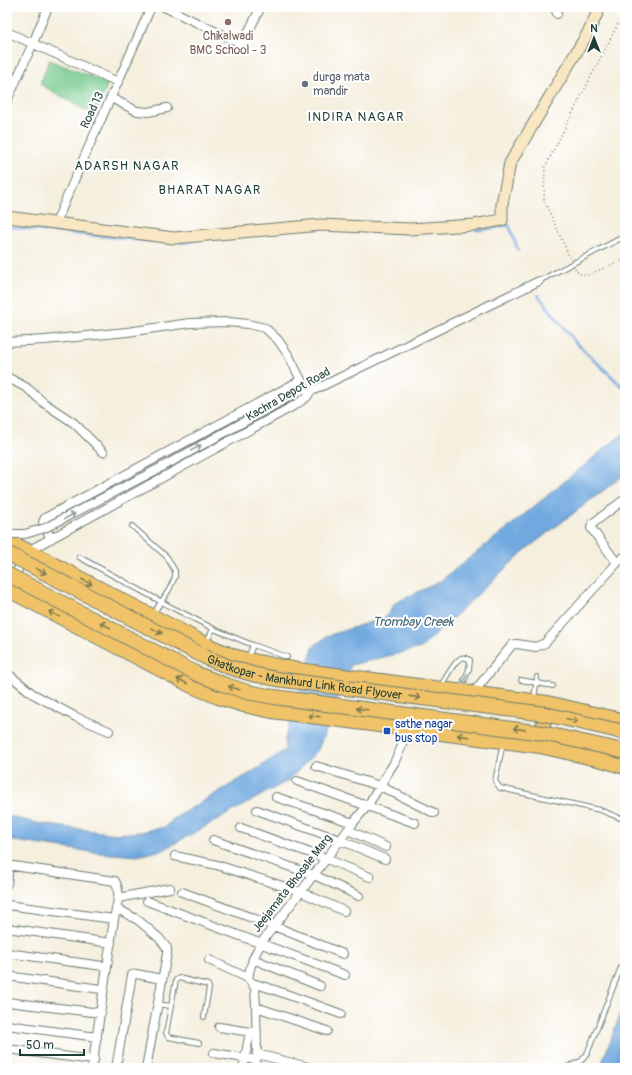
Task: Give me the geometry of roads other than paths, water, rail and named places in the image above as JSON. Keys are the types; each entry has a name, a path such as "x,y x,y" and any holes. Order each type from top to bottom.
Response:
{"highway":[{"path":"8,545 28,551 205,644 233,656 298,670 540,702 625,721"},
{"name":"Ghatkopar - Mankhurd Link Road Flyover","path":"8,545 205,657 229,667 252,674 277,679 545,714 625,733"},
{"name":"Ghatkopar - Mankhurd Link Road Flyover","path":"7,574 197,674 247,692 542,733 625,752"},
{"path":"7,589 192,686 218,697 244,705 272,711 540,746 625,766"},
{"path":"540,702 540,746"}],"street":[{"path":"7,101 48,7"},
{"name":"Road 13","path":"56,223 82,160 152,7"},
{"path":"164,7 242,44 261,7"},
{"path":"7,217 174,238 320,225 409,229 474,226 502,220 502,204 510,163 589,31 600,7"},
{"path":"7,32 118,82"},
{"path":"111,98 137,110 148,112 167,108"},
{"name":"Kachra Depot Road","path":"28,551 297,404 307,397 307,390 539,281"},
{"path":"7,342 45,340 190,323 229,322 248,324 265,328 278,340 307,390 45,528 25,534 8,545"},
{"path":"7,377 31,390 44,404 74,423 103,452"},
{"path":"51,539 43,522 45,518 301,380"},
{"path":"617,563 591,528 592,524 625,499"},
{"path":"7,589 28,551"},
{"path":"467,692 512,645 518,644 536,647 545,643 617,563 625,557"},
{"path":"7,673 33,694 76,717 109,731"},
{"name":"Jeejamata Bhosale Marg","path":"256,1061 253,1032 256,1007 254,988 250,980 250,969 253,959 261,943 327,859 353,822 368,805 394,763 401,748 406,728"},
{"path":"316,766 380,786 434,813"},
{"path":"297,780 415,822"},
{"path":"276,798 353,822"},
{"path":"257,810 340,840 385,859"},
{"path":"242,828 327,859 370,877"},
{"path":"348,830 386,847"},
{"path":"213,840 314,875 359,896"},
{"path":"175,856 217,865 301,892 344,911"},
{"path":"7,884 8,865 115,881 118,886 118,898 110,943 93,1064 7,1049"},
{"path":"118,898 170,888"},
{"path":"182,892 274,926 343,954"},
{"path":"147,901 345,975"},
{"path":"7,905 114,919"},
{"path":"116,908 138,920 159,938 167,948 146,1068"},
{"path":"7,928 110,943"},
{"path":"7,953 103,966"},
{"path":"253,959 320,986"},
{"path":"209,960 272,989 342,1014"},
{"path":"116,1068 132,975 136,974 162,979"},
{"path":"7,976 101,989"},
{"path":"7,1002 101,1013"},
{"path":"256,1007 327,1031"},
{"path":"7,1025 97,1037"},
{"path":"219,1027 253,1032 245,1058 244,1068"},
{"path":"214,1053 256,1061 312,1068"}],"lane":[{"name":"Kachra Depot Road","path":"539,281 625,236"},
{"path":"132,526 167,557 176,571 175,578 169,590 152,616"},
{"path":"80,557 213,629 287,657"},
{"path":"205,644 213,629"},
{"path":"248,660 253,645"},
{"path":"439,689 457,662 461,658 467,658 470,660 467,692"},
{"path":"538,677 536,683 540,702"},
{"path":"521,680 553,686"},
{"path":"504,741 495,780 500,788 600,810 625,820"},
{"path":"565,1068 581,1061 587,1054 625,957"},
{"path":"199,1043 168,1037 166,1033 176,980 180,978 208,985 209,988 204,1018"},
{"path":"158,1004 170,1006"}],"water":[{"name":"Trombay Creek","path":"625,432 625,474 524,551 421,648 351,665 318,750 289,780 163,850 137,856 99,853 7,840 7,816 41,824 116,834 140,832 165,827 173,819 252,772 285,750 285,738 313,647 327,636 386,617 395,603 439,582"},
{"path":"625,1002 625,1068 600,1068"}],"waterway":[{"path":"476,230 509,225 518,250"},
{"path":"7,227 160,242"},
{"path":"181,243 192,242"},
{"path":"538,295 576,343 625,389"}],"place":[{"name":"Chikalwadi BMC School - 3","path":"228,22"},
{"name":"durga mata mandir","path":"305,84"},
{"name":"sathe nagar bus stop","path":"387,731"}],"district":[{"name":"INDIRA NAGAR","path":"356,116"},
{"name":"ADARSH NAGAR","path":"127,165"},
{"name":"BHARAT NAGAR","path":"210,189"}]}
